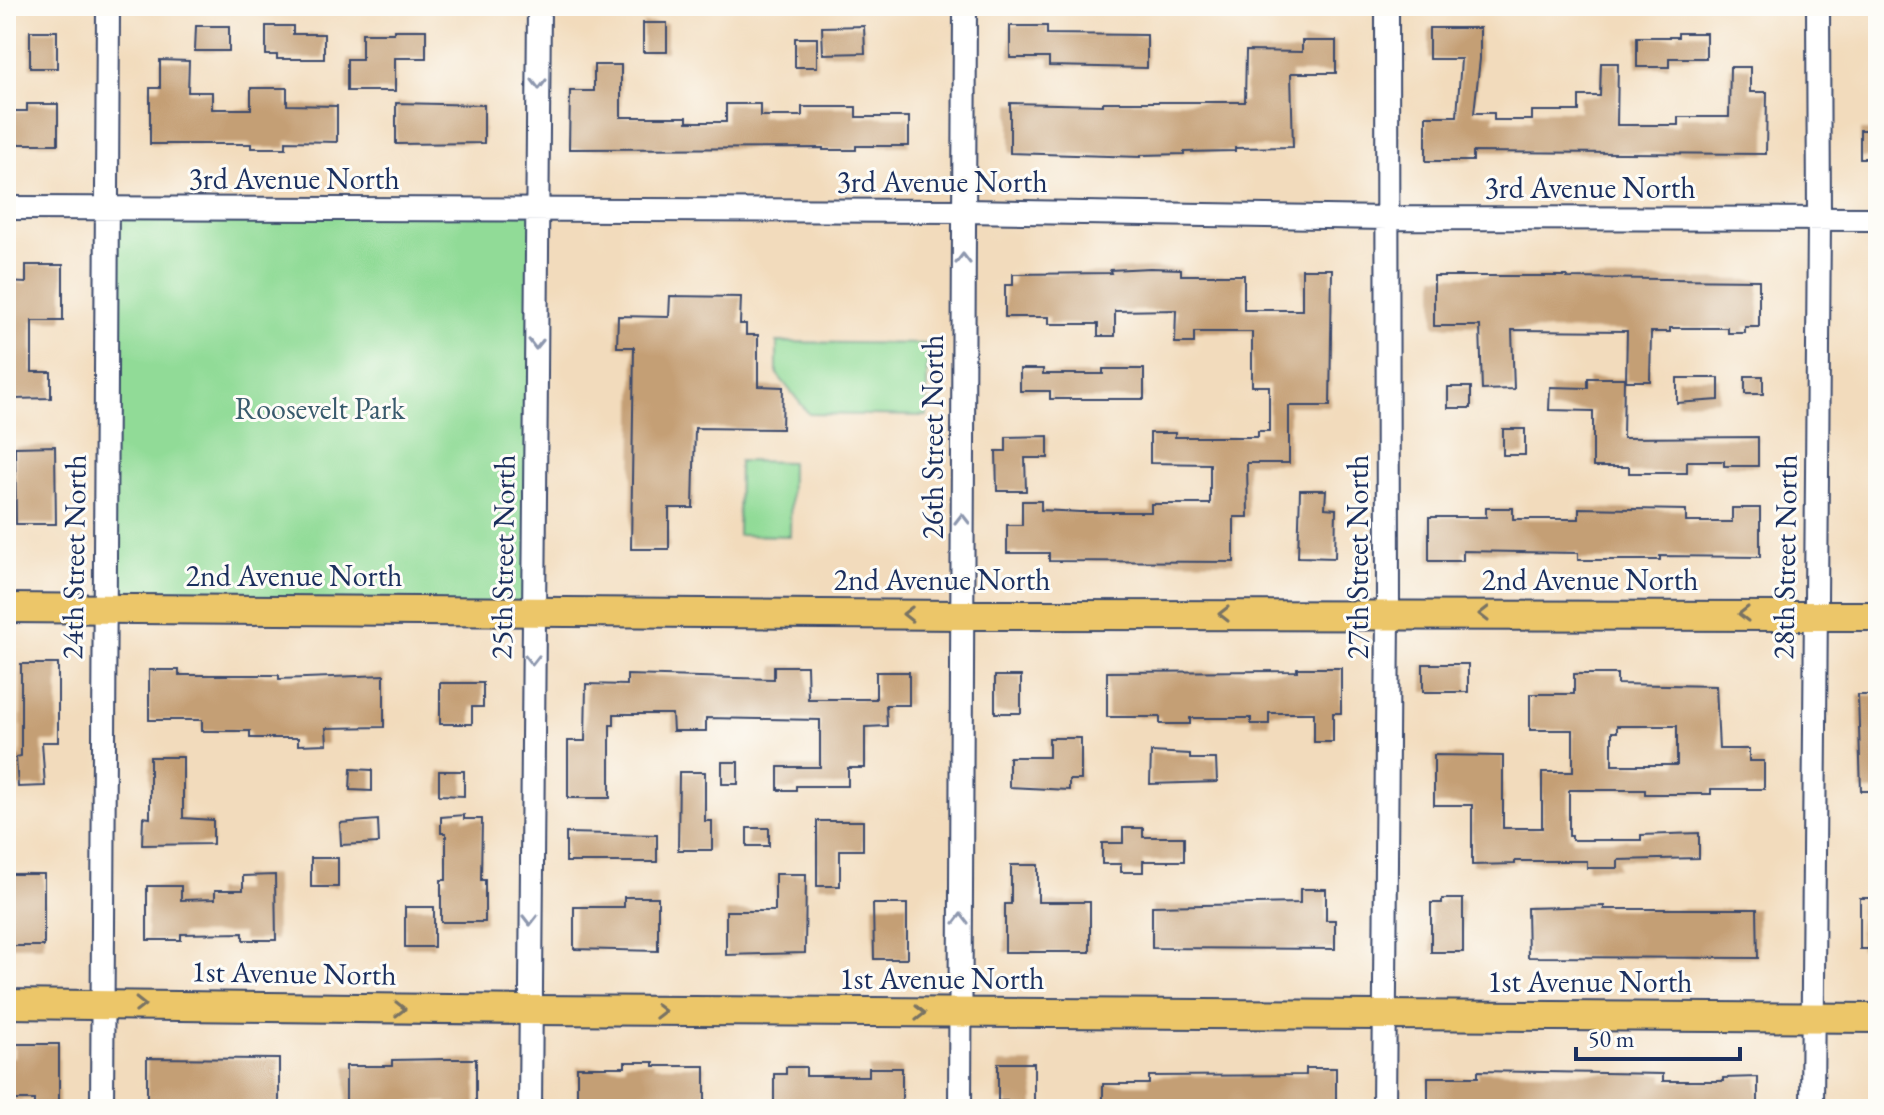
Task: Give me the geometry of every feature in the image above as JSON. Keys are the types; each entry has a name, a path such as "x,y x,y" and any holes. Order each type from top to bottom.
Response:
{"main road":[{"name":"2nd Avenue North","path":"6,608 962,615 1878,616"},
{"name":"1st Avenue North","path":"6,1004 1878,1018"}],"street":[{"name":"24th Street North","path":"102,1109 108,6"},
{"name":"25th Street North","path":"530,1109 539,6"},
{"name":"26th Street North","path":"960,1109 965,6"},
{"name":"27th Street North","path":"1384,1109 1388,614 1387,6"},
{"name":"28th Street North","path":"1812,1109 1818,6"},
{"name":"3rd Avenue North","path":"6,208 964,211 1388,218 1878,219"}],"green space":[{"name":"Roosevelt Park","path":"109,208 538,210 532,610 103,610"},
{"path":"777,342 927,344 927,416 809,414 777,374"},
{"path":"739,461 791,462 790,536 738,535"}],"building":[{"path":"643,23 667,23 667,52 643,52"},
{"path":"196,26 229,26 229,51 195,51"},
{"path":"266,26 293,26 293,34 324,34 324,59 277,59 277,55 266,55"},
{"path":"864,26 865,53 823,54 822,27"},
{"path":"1010,26 1047,26 1047,34 1147,35 1147,68 1049,66 1049,58 1010,58"},
{"path":"1429,28 1480,28 1474,113 1494,113 1494,120 1532,120 1532,111 1579,111 1579,96 1600,96 1601,63 1618,63 1617,125 1678,125 1678,117 1729,117 1730,67 1750,67 1750,92 1767,92 1766,154 1473,152 1473,161 1426,161 1426,116 1457,116 1461,59 1429,59"},
{"path":"394,30 426,30 426,58 395,58 395,91 347,91 347,59 362,59 362,33 394,33"},
{"path":"30,31 57,31 57,68 30,68"},
{"path":"1678,33 1706,33 1706,58 1669,58 1669,67 1637,67 1637,37 1678,37"},
{"path":"795,38 817,38 817,67 795,67"},
{"path":"1302,41 1336,41 1336,73 1291,73 1293,147 1235,148 1235,151 1141,157 1010,153 1010,103 1245,102 1246,51 1302,52"},
{"path":"160,60 189,61 188,92 212,92 212,109 251,109 251,88 287,88 287,105 337,106 337,142 286,141 286,148 251,148 251,144 150,144 150,88 160,88"},
{"path":"594,65 621,65 621,117 687,117 687,122 726,122 726,104 760,104 760,116 802,116 802,107 856,107 856,117 909,117 909,146 856,146 856,150 569,149 570,91 594,91"},
{"path":"396,103 484,105 484,143 396,144"},
{"path":"27,104 58,104 58,144 6,144 6,111 27,111"},
{"path":"1860,130 1878,130 1878,158 1860,158"},
{"path":"26,265 63,265 63,321 32,321 32,372 51,372 51,398 14,399 13,339 6,339 6,282 26,283"},
{"path":"1181,269 1181,275 1244,275 1244,310 1302,310 1302,269 1332,269 1330,406 1289,406 1289,463 1247,463 1248,517 1234,517 1234,562 1049,561 1049,553 1007,553 1007,525 1022,525 1022,501 1041,501 1041,510 1080,512 1151,512 1151,504 1210,504 1210,464 1150,463 1150,433 1175,433 1175,437 1258,437 1258,431 1269,431 1269,386 1252,386 1252,332 1194,332 1194,343 1175,343 1176,310 1115,311 1115,336 1098,336 1098,324 1049,324 1049,317 1005,317 1005,285 1013,285 1013,274 1111,273 1110,270"},
{"path":"1434,276 1759,280 1759,327 1745,327 1745,333 1728,333 1728,328 1670,328 1670,332 1651,332 1650,381 1626,381 1627,331 1512,330 1514,389 1482,390 1480,326 1434,326"},
{"path":"670,296 741,297 740,324 746,324 746,335 758,335 758,386 783,387 782,429 695,428 693,508 669,508 669,549 631,549 634,347 617,347 618,316 669,317"},
{"path":"1020,369 1043,369 1043,374 1103,374 1103,369 1144,369 1144,399 1050,399 1050,391 1020,391"},
{"path":"1745,376 1763,376 1763,394 1745,394"},
{"path":"1588,378 1624,378 1623,438 1758,437 1758,466 1724,466 1724,461 1687,461 1687,473 1629,473 1629,467 1593,467 1593,411 1549,410 1550,387 1588,388"},
{"path":"1677,378 1719,378 1719,400 1677,403"},
{"path":"1448,387 1471,387 1471,408 1448,408"},
{"path":"1503,429 1525,429 1525,455 1503,455"},
{"path":"1048,436 1048,458 1025,458 1026,491 997,491 996,451 1006,451 1006,437"},
{"path":"55,446 56,524 16,524 15,447"},
{"path":"1300,490 1326,490 1325,508 1336,509 1335,558 1298,557"},
{"path":"1486,508 1513,508 1513,519 1579,519 1579,508 1686,510 1686,522 1732,522 1732,508 1760,508 1760,557 1660,556 1660,560 1578,560 1578,553 1463,551 1463,561 1429,561 1429,517 1486,517"},
{"path":"21,664 58,664 58,742 42,742 45,786 18,787 16,757 21,756"},
{"path":"1423,664 1468,664 1468,692 1423,692"},
{"path":"774,666 807,666 808,699 876,699 876,672 909,672 909,705 886,705 887,726 865,727 865,768 848,768 848,786 796,786 796,790 778,790 778,767 820,767 820,720 706,718 706,731 673,731 672,714 614,714 614,725 610,725 610,798 568,798 568,741 585,741 586,684 627,685 627,675 774,679"},
{"path":"1297,668 1341,668 1341,713 1333,713 1333,742 1314,742 1314,713 1269,713 1269,724 1251,724 1251,718 1190,718 1190,724 1160,724 1160,717 1107,717 1107,672 1297,671"},
{"path":"149,670 179,670 179,675 279,675 279,679 384,675 384,727 326,728 327,744 298,745 298,738 250,738 250,731 202,731 202,720 149,720"},
{"path":"1574,674 1617,674 1617,684 1716,686 1719,749 1749,749 1749,761 1764,761 1764,789 1711,789 1711,794 1569,790 1569,836 1572,840 1641,840 1641,835 1699,833 1699,858 1618,860 1618,868 1587,868 1587,861 1515,861 1515,864 1472,865 1472,805 1434,805 1434,755 1503,756 1503,828 1542,828 1542,772 1573,772 1573,730 1530,730 1530,694 1574,694","holes":["1617,726 1677,726 1677,765 1612,765 1612,732 1617,732"]},
{"path":"995,676 1021,676 1021,713 995,713"},
{"path":"440,683 483,683 483,707 472,707 472,724 440,724"},
{"path":"1858,695 1878,695 1878,791 1861,791"},
{"path":"1049,738 1081,738 1081,780 1069,780 1069,790 1009,787 1009,757 1049,757"},
{"path":"1151,752 1190,754 1190,759 1216,759 1217,782 1150,784"},
{"path":"150,757 183,757 183,818 213,820 213,844 142,845 143,817 150,818"},
{"path":"722,762 738,762 738,784 722,784"},
{"path":"351,769 372,770 372,791 350,790"},
{"path":"439,771 464,771 464,796 439,795"},
{"path":"679,772 705,772 705,821 712,821 712,850 678,850"},
{"path":"464,815 464,819 482,819 481,880 485,880 485,922 441,922 441,880 446,880 446,833 441,833 441,817"},
{"path":"378,820 379,843 341,845 340,823"},
{"path":"817,821 863,821 863,850 840,850 840,886 817,886"},
{"path":"747,828 769,828 769,846 747,846"},
{"path":"1123,828 1143,828 1143,837 1184,837 1184,861 1143,861 1143,872 1121,872 1121,864 1102,864 1102,843 1123,843"},
{"path":"566,833 657,835 657,862 566,862"},
{"path":"311,858 338,858 338,887 311,887"},
{"path":"1011,865 1038,865 1038,902 1090,902 1090,952 1005,952 1005,904 1011,904"},
{"path":"10,874 44,874 44,946 10,946"},
{"path":"775,874 806,874 805,953 726,955 726,911 775,911"},
{"path":"275,875 276,940 243,940 243,933 181,934 181,940 147,940 147,886 181,886 181,900 215,899 215,890 243,890 243,876"},
{"path":"1300,889 1326,889 1326,920 1335,920 1335,949 1152,948 1152,906 1300,903"},
{"path":"624,897 658,897 658,951 574,949 574,907 624,907"},
{"path":"1860,898 1878,898 1878,949 1860,949"},
{"path":"1442,899 1463,899 1463,952 1431,952 1431,903 1442,903"},
{"path":"873,904 907,904 907,959 874,959"},
{"path":"1604,906 1604,909 1757,909 1758,958 1528,957 1527,908"},
{"path":"405,907 434,907 434,947 405,947"},
{"path":"14,1044 59,1044 59,1109 34,1109 34,1100 6,1097 6,1057 14,1057"},
{"path":"147,1058 279,1059 279,1109 198,1109 198,1105 147,1105"},
{"path":"476,1059 476,1106 447,1106 447,1102 373,1102 373,1109 346,1109 346,1066 392,1066 392,1060"},
{"path":"625,1062 654,1062 654,1066 705,1066 705,1108 577,1109 577,1067 625,1067"},
{"path":"998,1063 1034,1063 1034,1109 1007,1109 1007,1101 998,1101"},
{"path":"786,1067 806,1067 806,1076 869,1076 869,1068 902,1068 902,1109 774,1109 774,1074 786,1074"},
{"path":"1306,1068 1336,1068 1336,1109 1103,1109 1103,1084 1149,1084 1149,1076 1306,1075"},
{"path":"1478,1071 1663,1074 1663,1081 1723,1081 1723,1078 1758,1077 1758,1109 1428,1109 1428,1077 1478,1077"}]}
